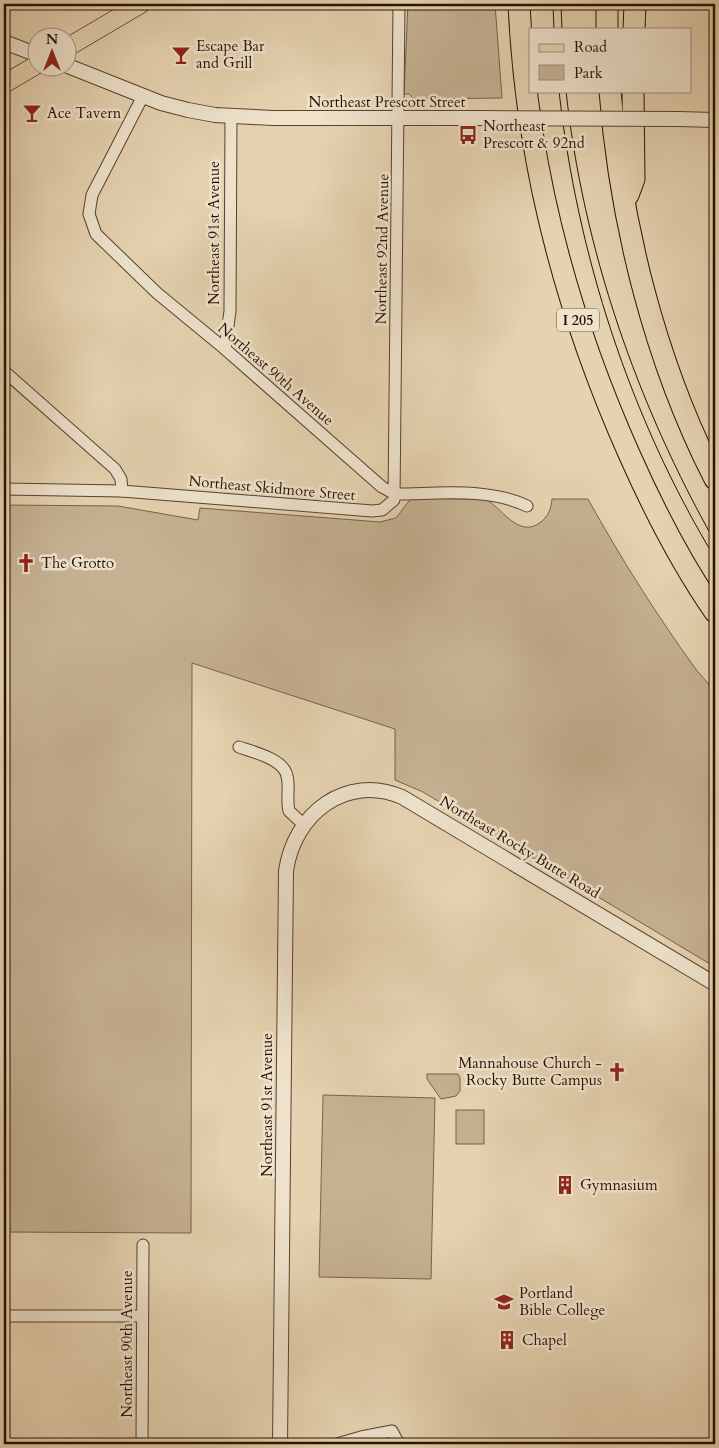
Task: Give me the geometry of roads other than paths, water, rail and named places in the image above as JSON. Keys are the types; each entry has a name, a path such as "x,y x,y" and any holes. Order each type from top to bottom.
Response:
{"highway":[{"name":"I 205","path":"519,4 525,84 539,171 560,260 583,338 601,389 637,472 677,551 715,612"},
{"path":"607,4 607,28"},
{"path":"634,28 635,4"},
{"path":"610,92 614,140 624,207 634,252 658,339 673,381 715,480"},
{"path":"624,207 634,179 633,92"}],"main road":[{"path":"78,40 131,6"},
{"path":"4,84 28,70"}],"street":[{"name":"Northeast 92nd Avenue","path":"395,494 399,4"},
{"path":"4,42 28,51"},
{"name":"Northeast Prescott Street","path":"78,70 143,96 188,110 231,116 715,120"},
{"name":"Northeast 90th Avenue","path":"143,96 92,195 89,214 96,234 156,293 225,349 382,487 395,494"},
{"name":"Northeast 91st Avenue","path":"225,349 230,311 231,116"},
{"path":"4,371 116,469 121,479 122,491"},
{"name":"Northeast Skidmore Street","path":"4,489 122,491 372,511 382,510 390,505 394,500 395,494"},
{"path":"395,494 482,494 506,498 527,506"},
{"path":"239,747 260,754 280,764 285,770 288,777 289,811 303,824"},
{"name":"Northeast Rocky Butte Road","path":"303,824 324,805 344,795 367,790 395,794 427,810 715,984"},
{"name":"Northeast 91st Avenue","path":"280,1444 285,882 290,848 303,824"},
{"name":"Northeast 90th Avenue","path":"142,1444 143,1245"},
{"path":"4,1316 142,1316"},
{"path":"337,1444 392,1431 399,1444"}],"tram line":[{"path":"553,4 554,28"},
{"path":"561,4 562,28"},
{"path":"559,92 567,152 579,213 612,333 633,392 657,449 715,558"},
{"path":"566,92 585,209 600,267 618,324 661,436 715,542"}],"place":[{"name":"Escape Bar and Grill","path":"181,55"},
{"name":"Ace Tavern","path":"32,113"},
{"name":"Northeast Prescott & 92nd","path":"468,135"},
{"name":"The Grotto","path":"26,563"},
{"name":"Mannahouse Church - Rocky Butte Campus","path":"617,1072"},
{"name":"Gymnasium","path":"565,1185"},
{"name":"Portland Bible College","path":"504,1302"},
{"name":"Chapel","path":"507,1340"}]}
